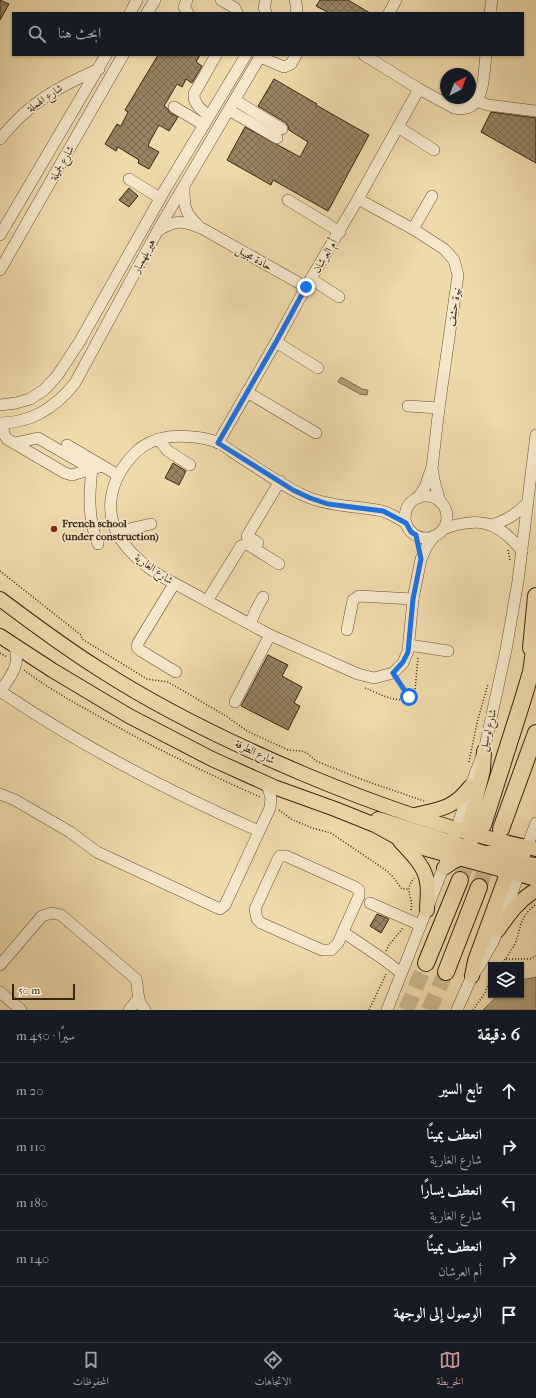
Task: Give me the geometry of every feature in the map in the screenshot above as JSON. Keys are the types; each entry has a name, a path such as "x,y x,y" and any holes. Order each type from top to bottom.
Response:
{"highway":[{"path":"531,672 531,643 536,596"},
{"name":"شارع لوسيل","path":"472,831 531,672 536,637"},
{"path":"501,829 536,734"},
{"path":"525,764 536,750"},
{"path":"426,963 460,880"},
{"path":"446,972 479,887"}],"main road":[{"name":"شارع الطرفة","path":"0,599 50,636 100,670 179,715 223,737 343,790 413,815 532,848"},
{"path":"0,636 129,716 212,759 266,784 375,825 406,842 451,856 467,856 515,865"},
{"path":"480,858 472,831 469,826 484,770 484,751"},
{"path":"413,815 434,812 446,808 459,799 470,786"},
{"path":"335,809 362,814 451,856"},
{"path":"472,831 515,865 536,879"},
{"path":"395,837 413,856 425,873 428,887 427,910"},
{"path":"472,976 475,961 502,887 515,865 512,852 532,848"},
{"path":"498,930 514,907 536,890"}],"street":[{"path":"131,12 137,0"},
{"path":"148,12 155,0"},
{"path":"187,0 184,7 187,12"},
{"path":"222,0 235,8 237,12"},
{"path":"390,12 396,0"},
{"path":"490,12 492,0"},
{"name":"شارع لجميلة","path":"0,235 106,56"},
{"name":"شارع لجميلة","path":"0,270 122,56"},
{"path":"207,120 196,102 194,94 215,56"},
{"name":"هير بلهمبار","path":"0,404 16,403 30,398 44,390 57,376 80,341 160,198 245,56"},
{"path":"261,56 284,67 291,64 295,56"},
{"name":"هير بلهمبار","path":"1,423 18,422 41,413 55,404 67,393 83,371 158,230 261,56"},
{"path":"366,56 419,90 440,101"},
{"path":"486,56 481,93 476,102 536,111"},
{"name":"شارع الهملة","path":"0,138 15,120 36,102 54,90 99,69"},
{"name":"أم العرشان","path":"218,443 308,283 340,232 419,90"},
{"path":"229,110 280,134 235,100"},
{"path":"446,104 454,108 465,109 474,104"},
{"path":"174,107 207,120"},
{"path":"398,127 434,150"},
{"path":"129,180 160,198"},
{"name":"حادة مجيبل","path":"184,187 185,209 192,220 203,229"},
{"path":"413,229 432,196"},
{"name":"نيوة حشف","path":"358,199 413,229 444,249 454,260 458,275 432,468 425,487 413,501"},
{"path":"288,200 340,232"},
{"name":"حادة مجيبل","path":"158,230 169,224 183,222 203,229 308,283 339,297"},
{"path":"276,342 318,368"},
{"path":"247,392 316,433"},
{"path":"408,406 439,408"},
{"path":"1,423 6,438 68,474 72,475 102,466"},
{"name":"شارع لوسيل","path":"387,1010 420,925 451,856 472,831 470,786 484,751 506,650 522,551 536,435"},
{"name":"شارع الغارية","path":"393,673 374,678 358,674 270,635 158,575 128,551 116,532 111,515 111,500 118,475 139,449 158,439 181,436 218,443 310,498 328,504 383,511 406,523"},
{"path":"15,443 38,438 92,469"},
{"path":"158,439 168,450 190,466"},
{"path":"66,445 118,475"},
{"name":"نيوة حشف","path":"432,468 434,480 443,506"},
{"path":"92,469 89,492 90,517 98,544"},
{"path":"207,602 241,546 244,544 247,544 280,561 247,536 280,481"},
{"path":"469,522 443,506 432,497 427,496 413,501 406,512 406,523 411,532 421,537 438,533 454,525 469,522 492,525 509,519 528,502"},
{"name":"شارع الغارية","path":"383,511 413,501"},
{"path":"393,673 403,662 408,652 413,599 421,559 427,546 446,523 443,506"},
{"path":"116,532 152,524"},
{"path":"492,525 505,534 522,551"},
{"path":"416,535 421,559"},
{"path":"174,584 138,643 137,648 176,672"},
{"path":"250,624 263,597"},
{"path":"347,630 353,600 356,597 413,599"},
{"path":"236,702 270,635"},
{"path":"14,645 17,655 17,667 0,692 71,737 126,768 176,794 259,831"},
{"path":"408,645 448,651"},
{"path":"17,667 40,662"},
{"path":"0,794 15,800 70,832 97,852 218,908 222,908 225,905 271,804 270,793 266,784"},
{"path":"271,804 283,797 295,795"},
{"path":"457,1010 472,976 483,960 498,930 512,894 515,865 532,848 536,823"},
{"path":"286,856 359,890 359,896 343,932 334,948 325,951 259,921 255,910 279,858 286,856"},
{"path":"370,903 420,925"},
{"path":"0,965 42,916 52,913 61,915 136,979 138,986 138,1000 144,1010"},
{"path":"343,932 387,961 401,973"},
{"path":"387,961 408,956"},
{"path":"0,992 21,1010"},
{"path":"129,1010 138,1000"}],"path":[{"path":"507,548 511,563"},
{"path":"0,571 80,635 82,639 147,679 168,682 226,716 247,731 288,750 307,753 316,761 363,780 427,802"},
{"path":"365,688 397,700 401,700 412,695 416,688 419,651"},
{"path":"0,653 6,656 17,667 64,697 157,748 271,804 291,819 312,828 321,829 331,833 387,871 402,888 408,889"},
{"path":"393,673 409,697"},
{"path":"468,766 477,723 490,677"},
{"path":"506,959 530,959 536,956"},
{"path":"369,1010 387,961"},
{"path":"472,1010 484,993 488,984"}],"shaded area":[{"path":"341,377 362,389 368,390 367,395 360,394 338,382"},
{"path":"536,977 536,1010 483,1010 495,998 524,998 524,979"}],"building":[{"path":"0,0 9,4 0,20"},
{"path":"320,0 348,0 368,12 327,12 316,6"},
{"path":"157,56 199,56 196,62 202,66 192,83 186,79 182,87 177,84 164,106 170,113 178,117 169,131 159,125 150,141 148,146 159,152 149,169 138,163 139,160 118,147 116,151 105,144 117,124 120,126 122,124 128,112 125,110"},
{"path":"274,79 369,135 328,211 273,180 271,185 227,160 245,127 300,157 308,142 289,130 286,123 258,106"},
{"path":"491,112 536,118 536,163 481,132"},
{"path":"129,188 138,196 129,207 119,200"},
{"path":"173,463 186,471 179,485 165,478"},
{"path":"268,655 288,665 282,676 302,687 294,703 300,706 288,730 241,706"},
{"path":"377,914 389,919 381,933 370,926"}],"tunnel":[{"path":"460,880 474,847"},
{"path":"479,887 492,853"},
{"path":"406,1010 426,963"},
{"path":"429,1010 446,972"}],"place":[{"name":"French school (under construction)","path":"54,529"}],"route":[{"path":"306,287 218,443 293,490 310,498 328,504 383,511 406,523 411,532 416,535 421,559 413,599 408,652 403,662 393,673 409,697"}]}
